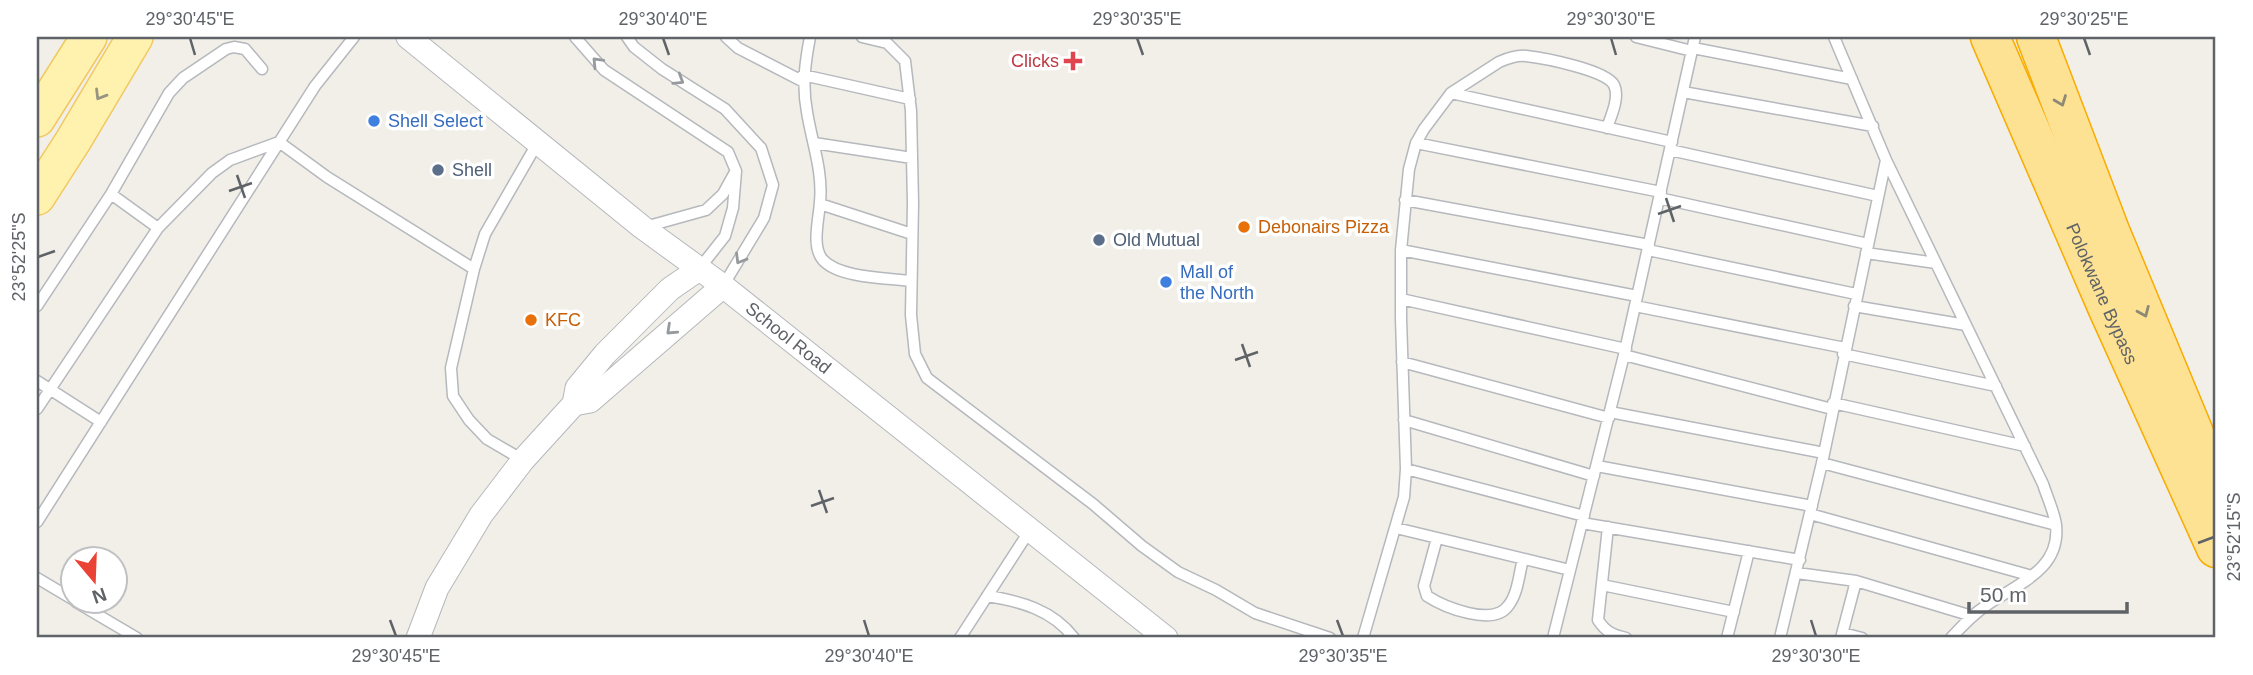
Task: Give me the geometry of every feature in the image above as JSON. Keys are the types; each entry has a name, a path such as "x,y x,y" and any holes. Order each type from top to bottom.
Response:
{"highway":[{"path":"1973,37 2033,163 2108,309"},
{"name":"Polokwane Bypass","path":"1990,37 2108,309 2216,548"},
{"path":"2036,37 2110,231 2216,486"}],"main road":[{"path":"37,119 89,37"},
{"path":"37,197 135,37"}],"street":[{"name":"School Road","path":"408,37 642,227 723,286 1166,638"},
{"path":"418,638 437,589 481,515 523,460 574,404 577,388 605,354 670,289 699,269"},
{"path":"574,404 590,401 723,286"}],"lane":[{"path":"37,522 315,86 354,37"},
{"path":"575,37 604,70 708,136 728,152 736,171 733,208 725,236 699,269"},
{"path":"628,37 634,47 662,69 725,109 761,148 773,185 764,218 723,286"},
{"path":"726,37 738,48 804,79 910,99"},
{"path":"810,37 804,79 821,190 817,247 821,259 834,269 911,281"},
{"path":"862,37 887,43 905,61 910,99 912,158 911,315 915,354 927,378 1178,572 1255,613 1330,638"},
{"path":"1636,37 1694,45 1852,79"},
{"path":"1835,37 1886,160 2043,484 2056,525 2053,554 2048,562 2032,576 1972,616 1951,638"},
{"path":"1553,638 1625,352 1694,45"},
{"path":"37,306 111,194 169,93 183,78 226,49 234,47 245,49 262,69"},
{"path":"1363,638 1404,497 1406,469 1401,250 1409,169 1416,143 1435,112 1451,93 1508,58 1524,56 1593,71 1609,79 1615,87 1616,100 1607,128"},
{"path":"1683,92 1873,126"},
{"path":"1451,93 1607,128 1878,196"},
{"path":"37,409 158,228 221,166 230,160 279,142"},
{"path":"279,142 327,177 474,269"},
{"path":"523,460 487,439 469,420 453,396 451,368 485,234 538,142"},
{"path":"814,143 912,158"},
{"path":"1416,143 1660,195 1867,249 1936,263"},
{"path":"1780,638 1823,458 1886,160"},
{"path":"642,227 706,210 723,194 736,171"},
{"path":"111,194 158,228"},
{"path":"1405,200 1648,248 1856,294"},
{"path":"820,204 912,234"},
{"path":"1401,250 1636,301 1996,386"},
{"path":"1401,299 1625,352 1833,406 2025,446"},
{"path":"1854,306 1966,325"},
{"path":"1402,362 1610,415 1823,458 2056,525"},
{"path":"37,381 101,422"},
{"path":"1404,420 1595,471 1811,510 2032,576"},
{"path":"1406,469 1608,527 1800,560"},
{"path":"1608,527 1598,620 1612,635 1626,638"},
{"path":"1396,528 1570,570"},
{"path":"960,638 1030,530"},
{"path":"1437,538 1424,586 1427,596 1437,603 1480,616 1496,616 1508,608 1515,593 1523,559"},
{"path":"1727,638 1749,551"},
{"path":"1797,573 1856,582 1972,616"},
{"path":"37,578 60,592"},
{"path":"1856,582 1842,636 1862,638"},
{"path":"1602,586 1734,612"},
{"path":"987,596 1019,601 1039,609 1074,638"},
{"path":"100,616 137,638"}],"place":[{"name":"Clicks","path":"1073,61"},
{"name":"Shell Select","path":"374,121"},
{"name":"Shell","path":"438,170"},
{"name":"Debonairs Pizza","path":"1244,227"},
{"name":"Old Mutual","path":"1099,240"},
{"name":"Mall of the North","path":"1166,282"},
{"name":"KFC","path":"531,320"}]}
